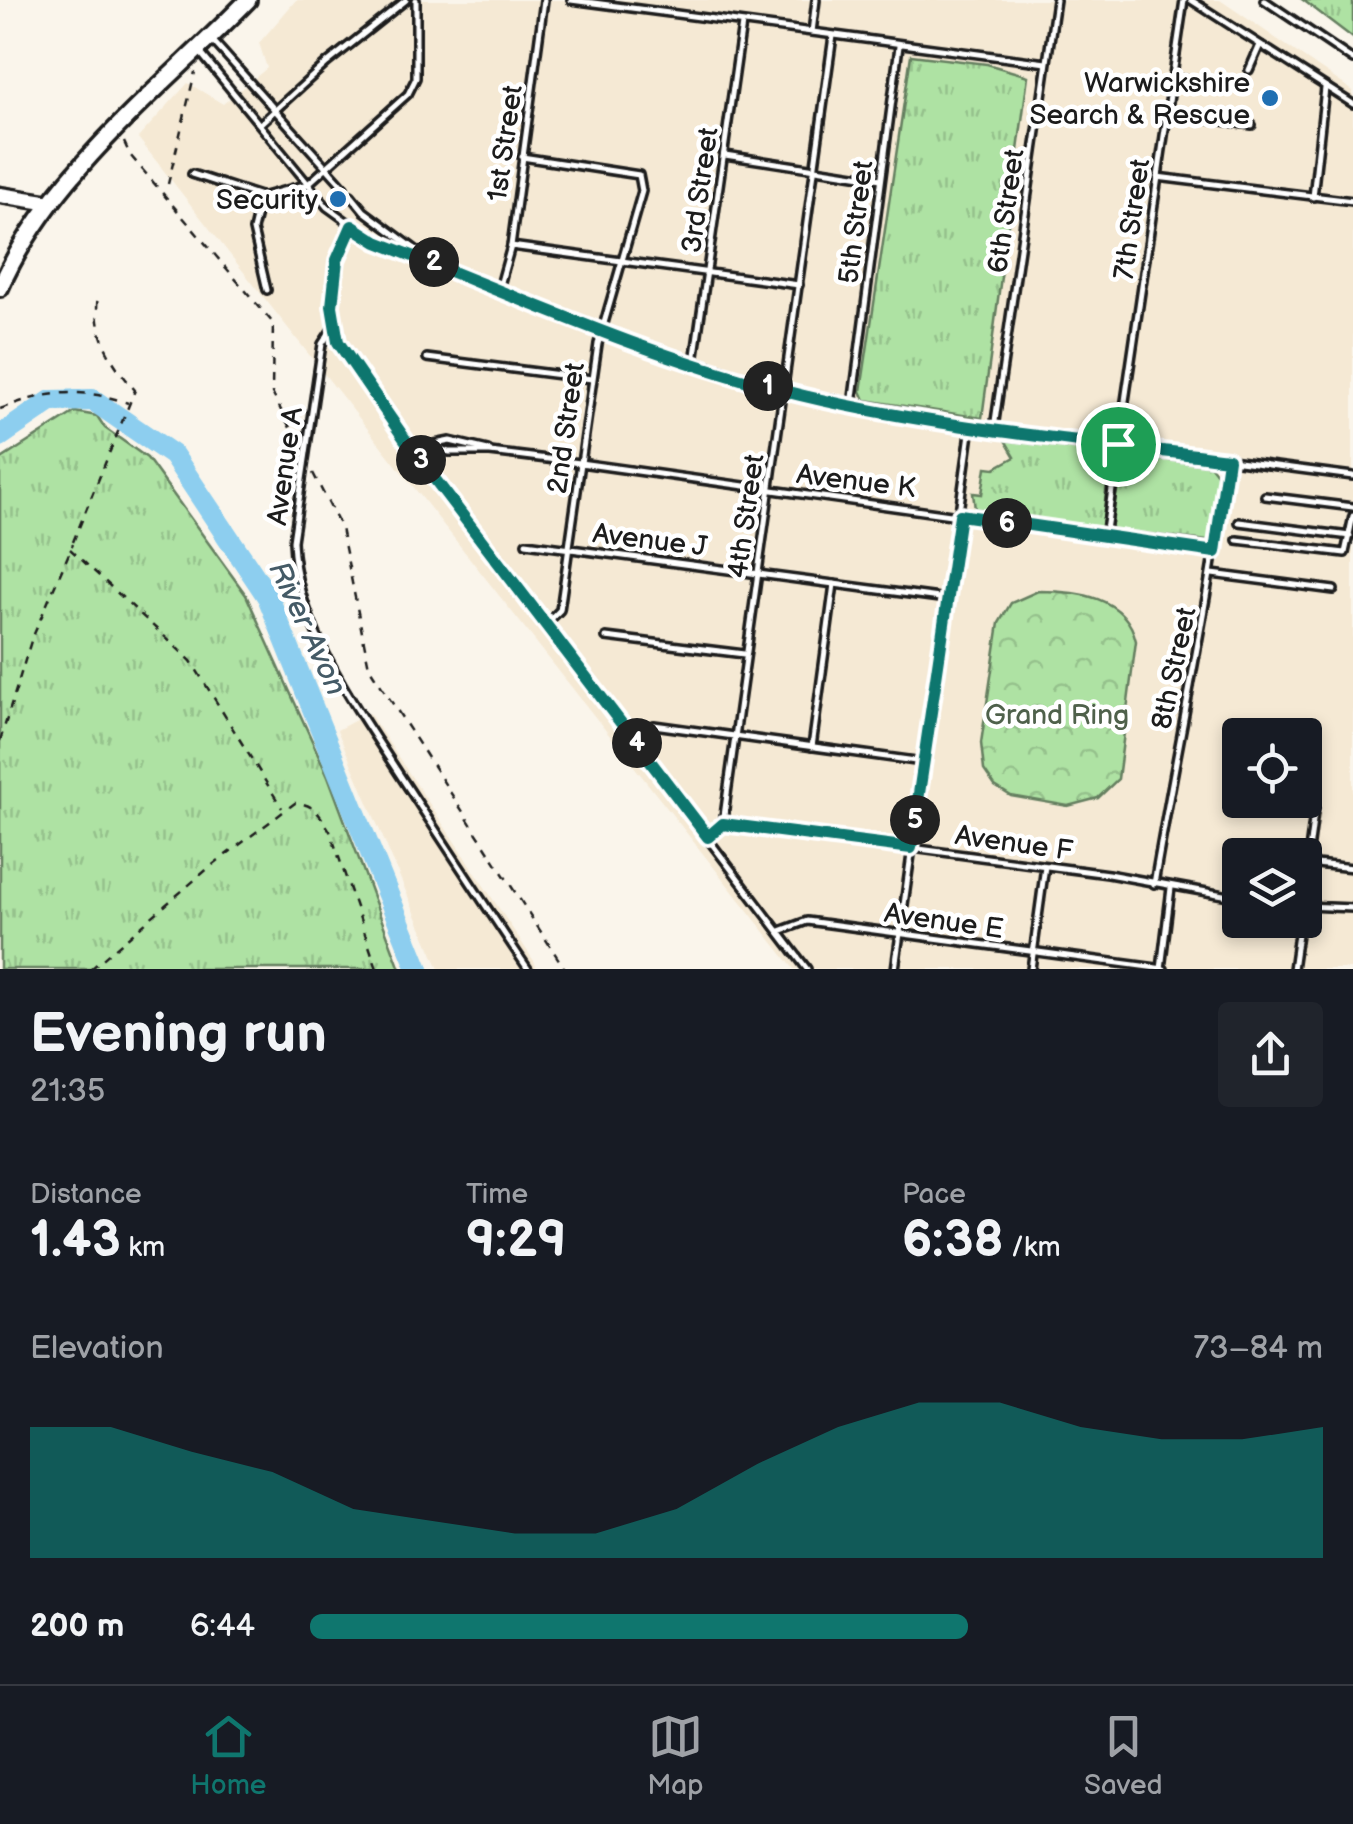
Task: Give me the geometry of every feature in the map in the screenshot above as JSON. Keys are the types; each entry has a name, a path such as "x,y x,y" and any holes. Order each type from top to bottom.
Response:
{"main road":[{"path":"0,288 51,203 118,129 248,0"}],"street":[{"path":"0,195 51,203"}],"lane":[{"path":"261,123 406,0"},
{"path":"192,174 261,196 308,184 408,94 416,78 416,0"},
{"name":"1st Street","path":"499,290 511,246 544,0"},
{"path":"571,0 611,2 1046,64"},
{"path":"811,33 816,0"},
{"name":"6th Street","path":"994,428 1056,0"},
{"path":"1187,0 1353,104"},
{"name":"7th Street","path":"1106,537 1166,112 1187,0"},
{"path":"1264,0 1353,60"},
{"name":"3rd Street","path":"694,362 742,23"},
{"name":"4th Street","path":"723,824 833,36"},
{"path":"211,39 344,187"},
{"name":"5th Street","path":"852,404 899,44"},
{"path":"1249,70 1260,46"},
{"path":"199,51 308,184 352,226 377,242 601,332 784,391 970,426 1353,476"},
{"path":"1172,78 1187,80"},
{"path":"1313,197 1325,88"},
{"path":"1166,112 1252,125"},
{"path":"724,155 880,180"},
{"name":"2nd Street","path":"522,157 639,175 642,191 601,332 560,610 545,625"},
{"path":"1157,177 1353,201"},
{"path":"351,195 404,244 433,262"},
{"path":"261,196 253,230 267,290"},
{"name":"Avenue A","path":"352,226 337,260 334,326 322,344 293,541 296,572 334,669 363,722 528,969"},
{"path":"511,246 799,285"},
{"path":"334,326 338,342 411,448 807,969"},
{"path":"427,358 592,379"},
{"path":"894,969 970,426"},
{"name":"Avenue K","path":"411,448 450,440 490,452"},
{"name":"Avenue K","path":"433,444 449,452 490,452 580,463 1215,552"},
{"name":"8th Street","path":"1154,884 1190,668 1212,574 1228,459"},
{"path":"1264,496 1353,506"},
{"path":"1236,540 1345,553 1353,516"},
{"path":"1240,522 1350,536"},
{"name":"Avenue J","path":"526,544 947,600"},
{"path":"1212,574 1334,590"},
{"path":"812,747 834,584"},
{"path":"606,637 744,654"},
{"path":"654,725 924,762"},
{"path":"708,837 723,824"},
{"name":"Avenue F","path":"723,824 1045,866 1222,895"},
{"path":"1322,864 1353,868"},
{"path":"1031,969 1045,866"},
{"path":"1163,969 1171,888"},
{"path":"1322,907 1353,908"},
{"name":"Avenue E","path":"780,932 807,922 1163,969"},
{"path":"1293,969 1297,938"}],"path":[{"path":"168,184 188,114 199,51"},
{"path":"118,129 130,155 273,323 272,393 341,528 369,667 564,969"},
{"path":"0,741 32,641 135,390 103,348 96,313 98,294"},
{"path":"0,409 39,394 78,390 130,404"},
{"path":"70,549 191,661 282,809"},
{"path":"91,969 282,809 307,804 319,812 377,969"}],"shaded area":[{"path":"296,0 1220,0 1353,91 1353,969 794,969 138,138 188,83 223,104 267,68 259,43"},
{"path":"369,713 537,969 439,969 337,730"}],"green space":[{"path":"1303,0 1353,0 1353,38"},
{"path":"911,55 987,64 1028,76 982,418 865,400 861,391"},
{"path":"75,412 97,416 105,428 147,458 246,595 328,776 400,969 0,969 0,460"},
{"path":"1005,440 1110,453 1102,529 975,509 973,493 982,494 986,467 995,468 1015,457"},
{"path":"1122,457 1210,465 1221,479 1214,537 1208,541 1111,530"},
{"name":"Grand Ring","path":"1038,591 1084,595 1111,605 1131,626 1136,641 1118,779 1098,798 1068,806 1011,796 995,786 984,770 981,743 999,623 1011,603"}],"waterway":[{"name":"River Avon","path":"0,436 51,401 93,400 173,455 268,597 418,969"}],"place":[{"name":"Warwickshire Search & Rescue","path":"1270,98"},
{"name":"Security","path":"338,199"}],"route":[{"path":"352,226 377,242 601,332 784,391 970,426 1118,444 1228,459 1215,552 960,515 911,848 723,824 708,837 411,448 338,342 332,306 337,260 352,226"}]}
